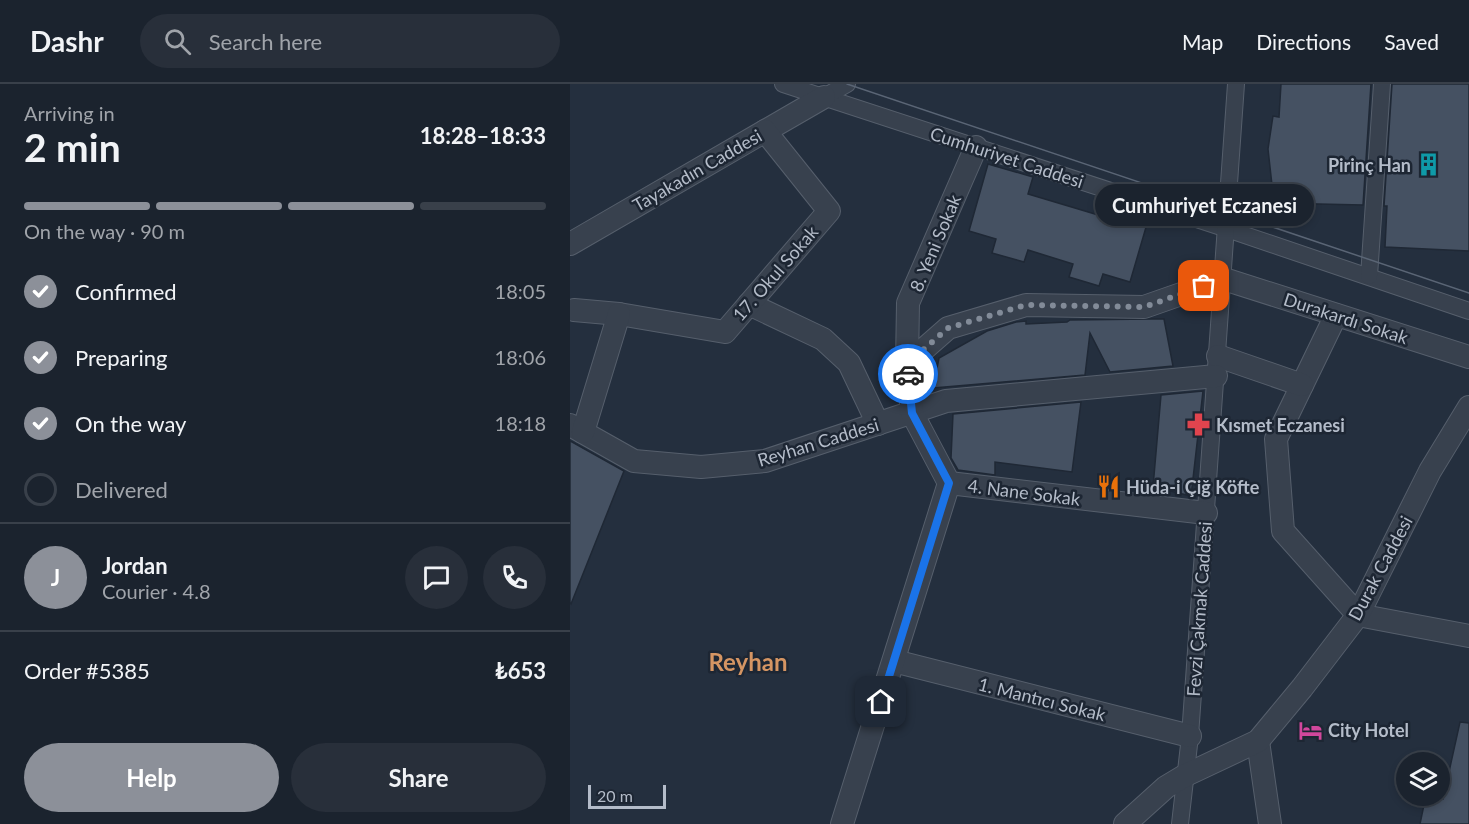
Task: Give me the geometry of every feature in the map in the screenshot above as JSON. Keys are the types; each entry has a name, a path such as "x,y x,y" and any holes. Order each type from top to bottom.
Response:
{"street":[{"name":"Cumhuriyet Caddesi","path":"783,84 976,147 1228,221 1369,276 1469,311"},
{"path":"824,97 847,84"},
{"name":"Fevzi Çakmak Caddesi","path":"1180,824 1190,736 1236,84"},
{"path":"1369,276 1382,84"},
{"name":"Tayakadın Caddesi","path":"570,244 824,97"},
{"name":"17. Okul Sokak","path":"574,310 619,314 725,332 829,211 765,131"},
{"name":"8. Yeni Sokak","path":"912,413 907,364 908,303 976,147"},
{"path":"907,364 948,328 1026,305 1144,307 1224,279"},
{"name":"Durakardı Sokak","path":"1224,279 1469,357"},
{"path":"749,304 823,339 849,363 878,424"},
{"path":"576,428 619,314"},
{"path":"1336,315 1276,439 1283,531 1358,615 1469,636"},
{"path":"1217,366 1302,385"},
{"name":"Reyhan Caddesi","path":"576,428 634,461 701,467 765,461 946,401 1217,366"},
{"name":"Durak Caddesi","path":"1125,824 1166,787 1258,741 1358,615 1430,471 1469,407"},
{"path":"842,824 949,483 912,413"},
{"name":"4. Nane Sokak","path":"949,483 1206,513"},
{"name":"1. Mantıcı Sokak","path":"894,661 1190,736"},
{"path":"1258,741 1270,824"}],"building":[{"path":"1281,84 1371,84 1363,205 1274,203 1268,149 1273,116 1279,117"},
{"name":"Pirinç Han","path":"1392,84 1469,84 1469,251 1385,247 1387,206 1384,206"},
{"path":"988,164 1033,177 1028,194 1105,217 1108,205 1149,217 1130,282 1103,274 1099,286 1069,277 1073,264 1028,250 1024,262 992,253 996,239 969,231"},
{"path":"1164,319 1173,366 1110,372 1090,333 1085,375 933,388 939,358 987,331 1016,322 1026,321 1026,324 1070,320"},
{"path":"1203,391 1191,496 1153,487 1161,395"},
{"path":"1081,402 1072,472 995,462 995,475 958,470 951,458 953,414"},
{"path":"570,441 624,471 571,604 570,603"},
{"path":"1460,722 1469,723 1469,824 1420,824 1424,806 1450,806 1450,767"}],"tram line":[{"path":"847,84 1469,293"}],"way so far":[{"path":"908,374 907,364 948,328 1026,305 1144,307 1204,286"}],"place":[{"name":"Pirinç Han","path":"1429,165"},
{"name":"Cumhuriyet Eczanesi","path":"1204,286"},
{"name":"Kısmet Eczanesi","path":"1198,425"},
{"name":"Hüda-i Çiğ Köfte","path":"1108,487"},
{"name":"City Hotel","path":"1310,730"}],"district":[{"name":"Reyhan","path":"748,661"}],"route":[{"path":"881,702 949,483 912,413 908,374"}]}
